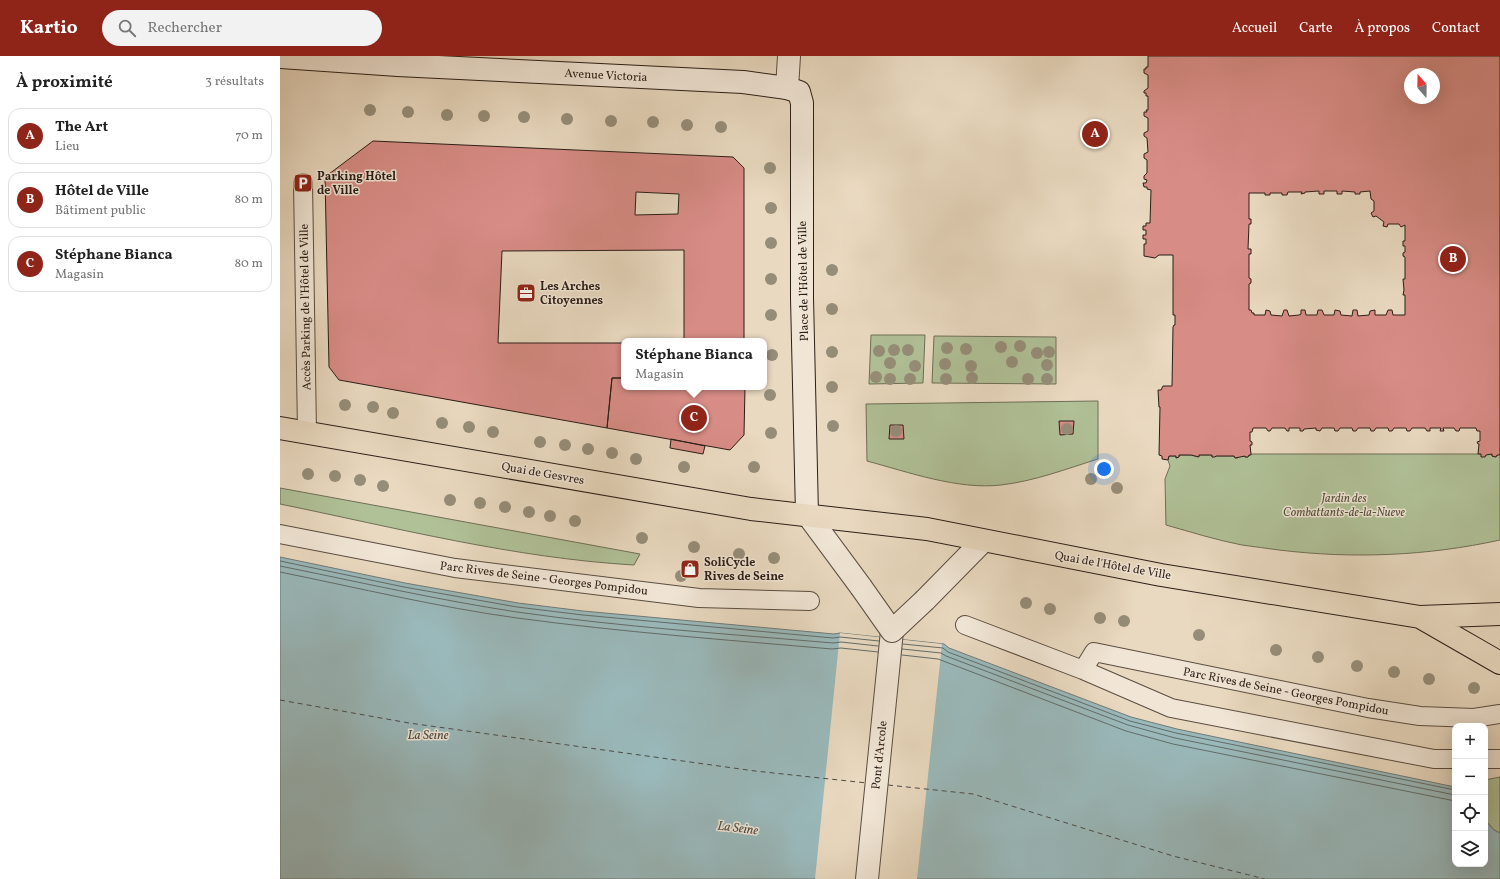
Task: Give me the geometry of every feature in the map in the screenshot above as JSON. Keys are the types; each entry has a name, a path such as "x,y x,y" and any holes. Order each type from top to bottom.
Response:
{"main road":[{"name":"Quai de Gesvres","path":"280,428 752,509 807,514"},
{"name":"Quai de l'Hôtel de Ville","path":"807,514 927,529 983,541 1161,574 1420,617 1500,614"},
{"name":"Quai de l'Hôtel de Ville","path":"1420,617 1500,663"}],"street":[{"path":"787,88 789,56"},
{"name":"Avenue Victoria","path":"280,57 398,65 736,82 787,88"},
{"name":"Place de l'Hôtel de Ville","path":"787,88 799,92 802,103 802,298 807,514"},
{"path":"807,514 892,631 983,541"},
{"name":"Pont d'Arcole","path":"867,879 892,631"}],"lane":[{"name":"Accès Parking de l'Hôtel de Ville","path":"303,182 306,432"},
{"name":"Parc Rives de Seine - Georges Pompidou","path":"280,534 471,570 699,598 810,601"},
{"path":"965,626 1082,670 1171,708 1434,759 1452,759"},
{"name":"Parc Rives de Seine - Georges Pompidou","path":"1082,670 1094,652 1368,708 1420,716 1474,718 1500,714"},
{"path":"1488,759 1500,759"}],"green space":[{"path":"871,335 925,335 923,383 869,384"},
{"path":"934,336 1056,337 1056,384 932,383"},
{"path":"1098,401 1098,459 1038,478 1001,485 968,485 951,483 916,475 867,461 866,404"},
{"name":"Jardin des Combattants-de-la-Nueve","path":"1251,454 1492,454 1492,456 1496,457 1500,454 1500,540 1445,550 1418,553 1362,555 1307,553 1242,545 1166,525 1165,479 1170,466 1168,460 1169,456 1176,456 1176,458 1179,457 1179,455 1191,455 1198,457 1199,455 1212,455 1212,457 1234,456 1235,458 1238,458 1239,456 1248,457"},
{"path":"280,488 640,554 634,565 545,556 456,541 280,504"},
{"path":"1500,777 1500,833 1494,830 1488,823 1488,779"}],"water":[{"name":"La Seine","path":"280,557 405,583 518,603 583,611 834,634 840,633 944,644 949,648 1131,717 1177,729 1452,786 1452,867 1488,867 1488,823 1494,830 1500,833 1500,879 280,879"}],"pier":[{"path":"840,633 942,644 917,879 815,879"}],"building":[{"path":"1148,56 1500,56 1500,455 1497,455 1496,457 1492,456 1492,454 1481,457 1481,454 1478,454 1479,444 1477,442 1480,441 1480,431 1477,431 1476,428 1460,428 1459,431 1456,431 1454,428 1443,428 1444,431 1440,431 1441,428 1430,428 1430,431 1427,431 1425,428 1412,428 1410,431 1407,431 1406,428 1394,428 1392,431 1389,431 1388,428 1376,428 1374,431 1371,431 1370,428 1358,428 1356,431 1353,431 1352,428 1340,428 1338,431 1335,431 1334,428 1322,428 1320,431 1316,430 1316,428 1304,429 1303,431 1300,431 1300,428 1289,428 1289,431 1287,431 1285,428 1272,428 1268,431 1266,428 1253,428 1252,432 1250,432 1250,441 1252,442 1252,445 1250,445 1251,455 1248,457 1245,456 1235,458 1234,456 1212,457 1212,455 1199,455 1199,457 1179,455 1179,457 1176,458 1176,456 1169,456 1168,460 1162,459 1162,456 1159,455 1160,407 1158,390 1161,390 1163,386 1172,386 1173,327 1175,325 1175,315 1173,315 1173,255 1159,255 1155,258 1144,256 1144,244 1146,244 1146,239 1143,239 1143,235 1146,235 1146,230 1143,230 1143,226 1146,226 1146,223 1150,223 1151,190 1144,187 1143,183 1146,183 1147,180 1144,179 1144,176 1147,173 1147,160 1144,158 1144,154 1148,152 1147,138 1144,136 1144,133 1148,131 1148,118 1144,116 1144,112 1147,112 1146,110 1148,110 1148,96 1144,93 1144,91 1148,88 1148,75 1144,73 1144,69 1146,69 1146,67 1148,67","holes":["1319,191 1319,194 1324,194 1324,191 1337,191 1337,194 1342,194 1342,191 1355,192 1355,194 1370,191 1371,199 1374,201 1374,211 1371,213 1373,217 1376,216 1384,222 1383,226 1387,227 1388,224 1399,224 1401,227 1405,225 1405,241 1403,241 1403,246 1405,246 1405,252 1403,253 1403,256 1405,257 1405,279 1403,279 1405,315 1393,315 1392,310 1388,310 1386,315 1375,315 1375,310 1370,311 1369,315 1358,316 1357,310 1353,310 1352,316 1341,315 1340,311 1335,310 1334,315 1324,315 1322,310 1318,310 1317,315 1306,315 1305,310 1301,310 1301,314 1289,316 1287,310 1284,310 1282,316 1271,315 1270,311 1266,310 1265,315 1254,315 1254,313 1249,310 1249,284 1251,283 1251,279 1249,278 1249,254 1251,254 1251,249 1248,249 1249,224 1251,224 1251,219 1249,219 1249,193 1265,193 1265,195 1270,195 1270,193 1282,193 1282,195 1287,195 1288,192 1302,192 1301,194 1305,192"]},
{"path":"373,141 733,157 744,168 744,338 684,338 684,250 502,251 498,343 621,343 621,378 612,378 607,428 339,380 329,367 325,177","holes":["636,192 679,194 678,214 635,215"]},
{"path":"612,378 621,378 621,390 745,390 744,435 730,450 607,428"},
{"path":"1059,421 1074,421 1073,434 1060,435"},
{"path":"890,425 903,425 904,439 889,439"},
{"path":"671,439 705,446 703,454 670,448"}],"ferry route":[{"path":"280,700 409,723 755,771 867,783"},
{"path":"888,785 973,794 1173,856 1265,879"}],"place":[{"name":"The Art","path":"1095,134"},
{"name":"Parking Hôtel de Ville","path":"303,183"},
{"name":"Hôtel de Ville","path":"1453,259"},
{"name":"Les Arches Citoyennes","path":"526,293"},
{"name":"Stéphane Bianca","path":"694,418"},
{"name":"SoliCycle Rives de Seine","path":"690,569"}]}
